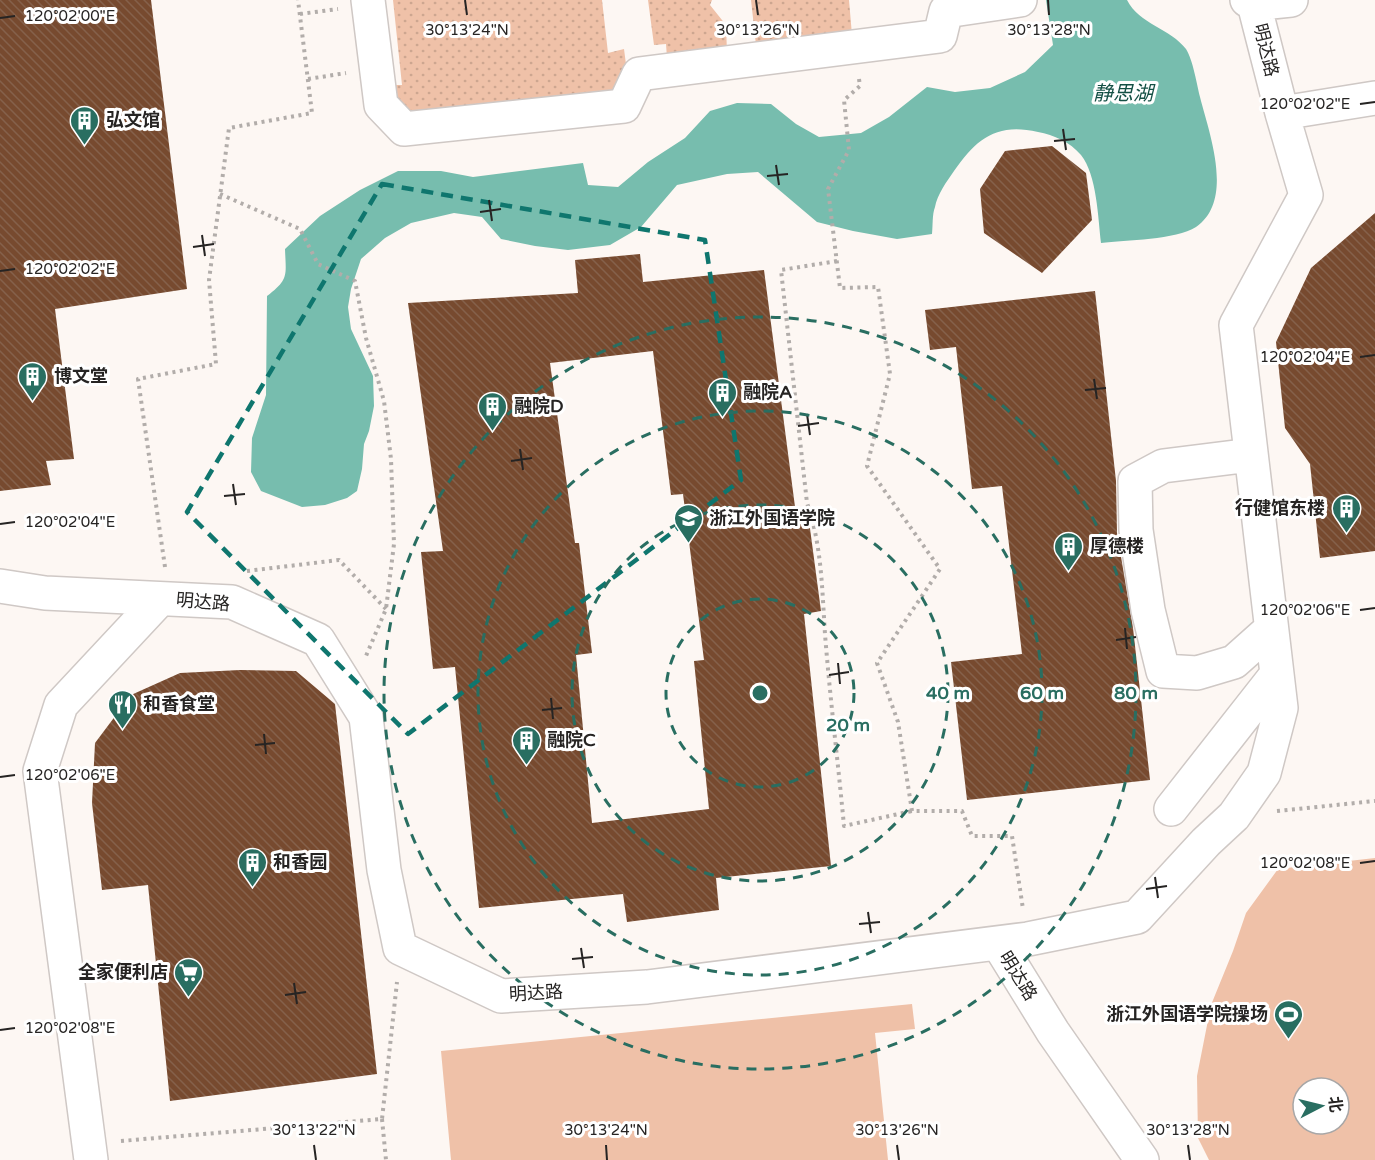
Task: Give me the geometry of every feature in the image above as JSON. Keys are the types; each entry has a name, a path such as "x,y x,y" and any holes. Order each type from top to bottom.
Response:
{"street":[{"path":"368,0 381,105 404,129 624,106 639,74 940,36 946,11 1020,0"},
{"path":"1251,1 1290,0"},
{"name":"明达路","path":"0,586 45,593 232,602 318,640 366,717 384,870 400,948 501,996 647,987 1013,941 1137,917 1233,816 1264,772 1281,708 1236,325 1306,195 1251,1"},
{"path":"1282,113 1375,98"},
{"path":"1251,455 1163,466 1135,481 1136,530 1148,610 1163,671 1197,673 1234,662 1271,629"},
{"path":"91,1152 40,771 61,705 164,599"},
{"path":"1171,809 1277,674"},
{"name":"明达路","path":"1013,941 1053,1032 1142,1160"}],"path":[{"path":"164,599 138,379 216,364 209,280 229,128 312,113 298,0"},
{"path":"868,45 858,61 860,86 844,100 849,150 828,189 840,288 878,287 890,375 867,466 940,569 876,663 898,722 912,811"},
{"path":"220,194 300,229 318,264 355,281 366,338 384,401 391,459 394,544 386,609 362,666 343,680"},
{"path":"837,261 781,270 807,503 813,520 822,566 825,634 844,826 912,811 962,810 972,836 1012,836 1013,941"},
{"path":"239,572 339,560 386,609"},
{"path":"1233,816 1375,801"},
{"path":"386,1160 382,1119 400,948"},
{"path":"91,1152 382,1119"}],"highlighted area":[{"path":"382,184 705,240 741,480 408,734 187,512"}],"shaded area":[{"path":"393,0 602,0 608,53 624,49 627,72 619,93 401,113 390,85 402,85"},
{"path":"648,0 712,0 710,5 726,25 727,53 667,58 666,44 654,45"},
{"path":"751,0 849,0 852,35 756,45"},
{"name":"浙江外国语学院操场","path":"1375,858 1375,1160 1209,1160 1198,1138 1197,1076 1211,1005 1246,913 1278,869"},
{"path":"912,1004 915,1029 875,1033 888,1160 451,1160 441,1051"}],"water":[{"name":"静思湖","path":"1046,0 1127,0 1139,15 1172,36 1186,49 1191,59 1216,165 1217,183 1214,200 1208,215 1196,227 1176,235 1101,243 1094,185 1081,155 1061,140 1024,129 1011,129 989,136 979,142 962,160 938,198 933,213 932,234 897,239 817,222 758,172 727,174 677,185 641,227 610,245 568,250 535,246 501,239 482,217 454,213 411,223 385,238 361,259 351,289 348,307 351,329 373,376 374,406 364,444 357,491 347,498 325,505 302,507 261,491 251,472 252,438 266,395 267,296 283,281 285,276 285,249 320,216 360,190 398,171 441,171 473,177 583,163 588,185 618,187 648,162 685,138 710,111 737,103 771,104 796,124 819,137 861,133 889,117 927,87 955,92 990,88 1025,72 1053,45"}],"building":[{"name":"弘文馆","path":"0,0 151,0 187,289 55,309 74,459 46,461 51,485 0,491"},
{"path":"1052,146 1086,173 1092,220 1042,273 984,233 980,189 1005,151"},
{"path":"1375,213 1375,551 1320,558 1310,464 1285,428 1276,342 1311,268"},
{"path":"640,254 643,282 764,270 797,522 809,521 821,611 804,614 831,866 716,878 719,910 627,922 623,894 479,908 455,667 433,669 421,552 443,551 408,303 578,293 575,260","holes":["653,351 671,495 683,494 704,660 694,661 709,809 592,823 576,655 592,653 579,543 575,543 550,363"]},
{"name":"厚德楼","path":"1095,291 1116,481 1117,533 1133,628 1150,780 967,800 951,662 1022,654 1002,486 972,489 956,347 930,350 925,310"},
{"name":"和香园","path":"240,670 296,671 335,704 377,1074 170,1101 148,885 102,890 92,803 95,743 131,695 180,673"}],"place":[{"name":"弘文馆","path":"85,146"},
{"name":"博文堂","path":"33,402"},
{"name":"融院A","path":"722,418"},
{"name":"融院D","path":"493,432"},
{"name":"行健馆东楼","path":"1346,534"},
{"name":"浙江外国语学院","path":"688,544"},
{"name":"厚德楼","path":"1069,572"},
{"name":"和香食堂","path":"122,730"},
{"name":"融院C","path":"526,766"},
{"name":"和香园","path":"252,888"},
{"name":"全家便利店","path":"189,998"},
{"name":"浙江外国语学院操场","path":"1289,1040"}]}
